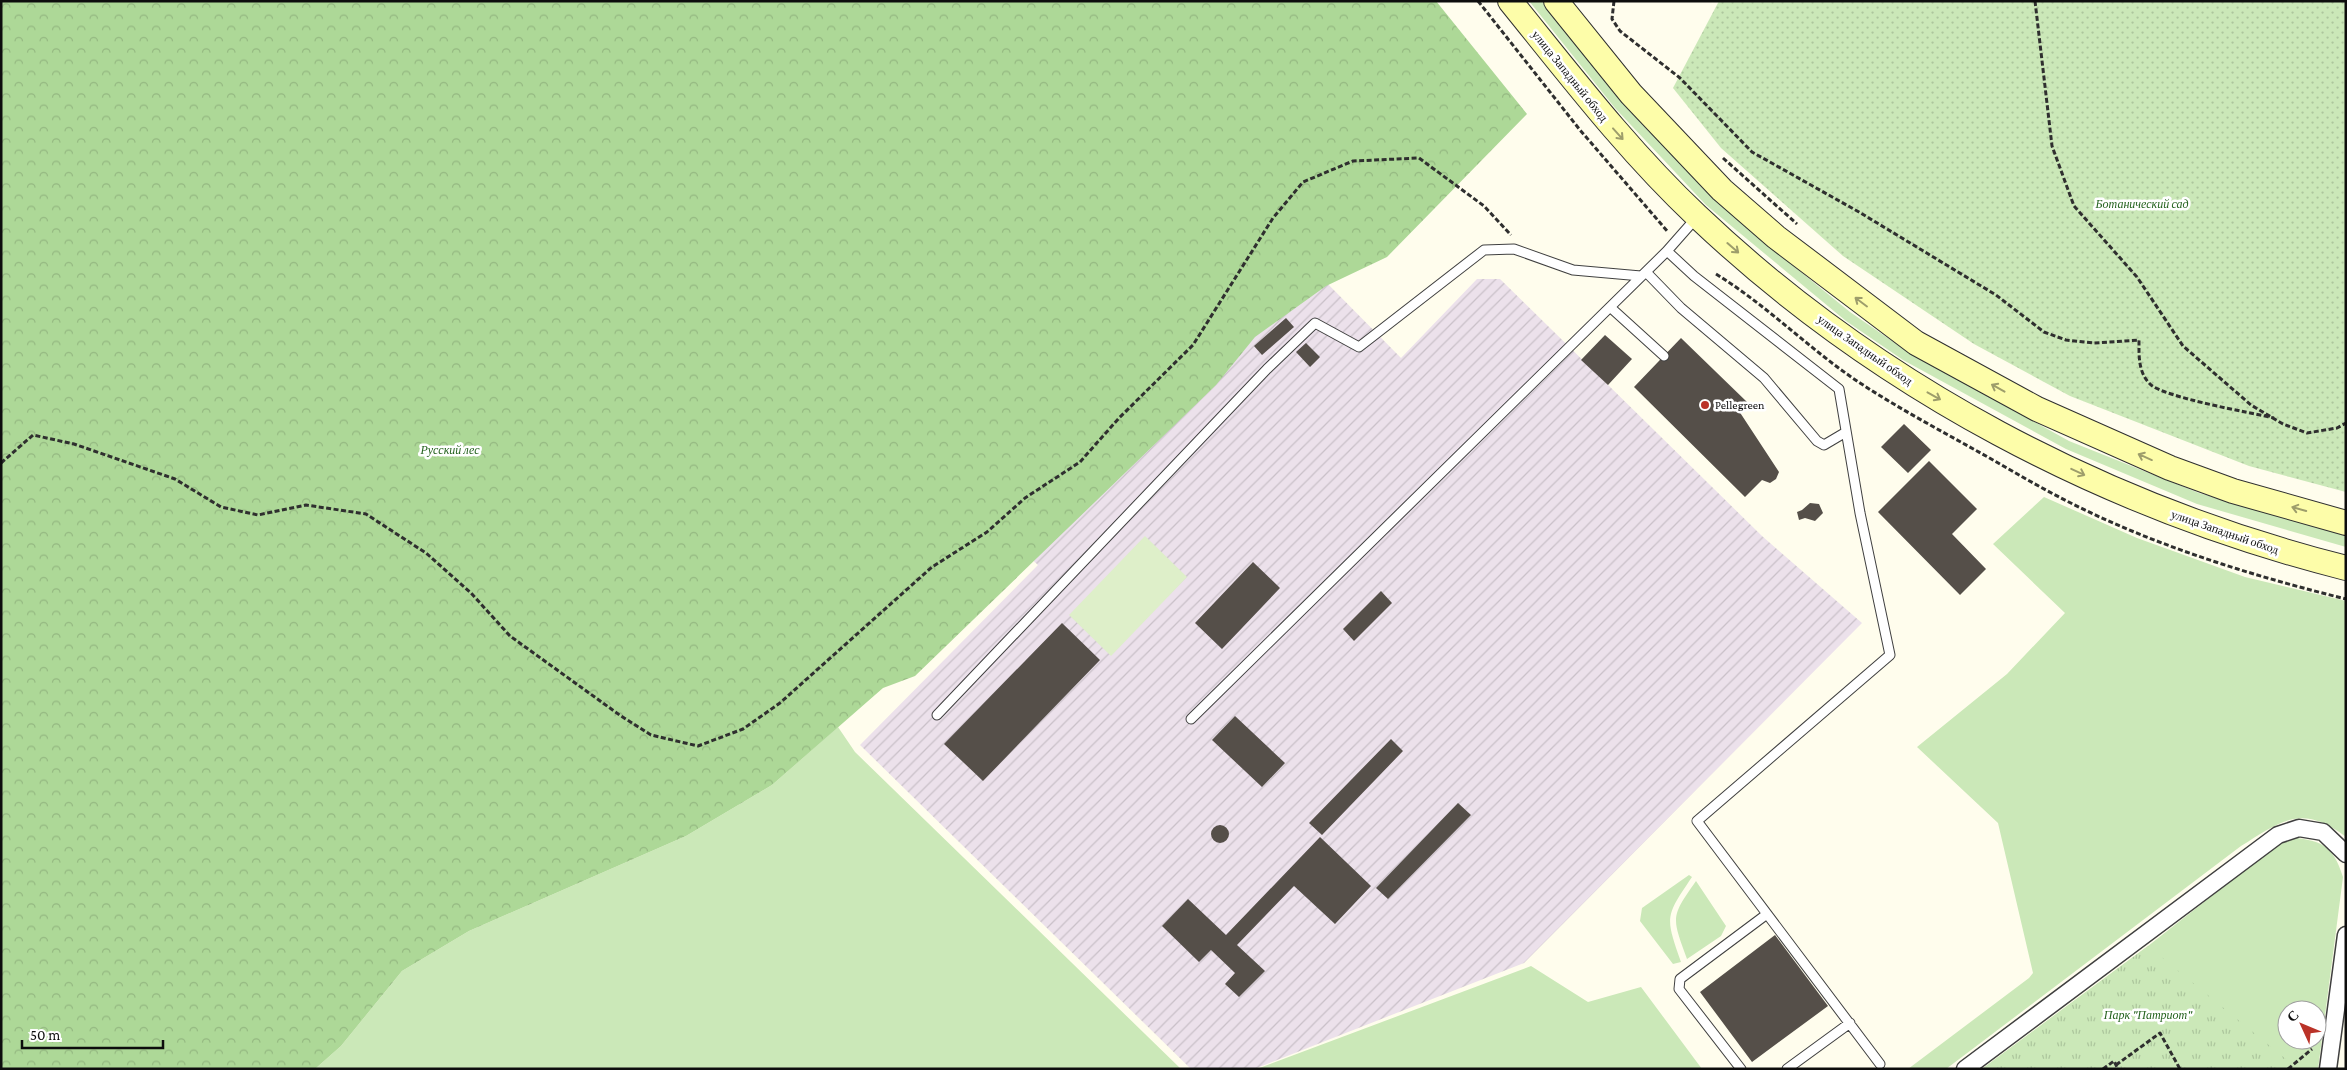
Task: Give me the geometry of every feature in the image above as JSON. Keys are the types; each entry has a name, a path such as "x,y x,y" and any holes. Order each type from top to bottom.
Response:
{"main road":[{"name":"улица Западный обход","path":"1510,1 1605,119 1697,217 1838,335 1896,375 2023,446 2157,509 2297,556 2346,568"},
{"path":"1556,1 1631,94 1722,190 1776,237 1916,343 2036,409 2170,468 2233,490 2346,522"}],"street":[{"path":"1964,1069 2278,835 2299,828 2323,832 2346,854"},
{"path":"2328,1069 2346,935"}],"lane":[{"path":"1191,719 1668,251 1697,217"},
{"path":"937,715 1260,376 1315,323 1359,346 1484,250 1514,249 1574,270 1643,274 1764,378 1817,441 1824,445 1846,432"},
{"path":"1668,251 1694,276 1839,389 1860,514 1890,656 1697,821 1880,1064"},
{"path":"1610,307 1664,356"},
{"path":"1741,1069 1679,989 1680,979 1767,914"},
{"path":"1786,1069 1850,1023"}],"path":[{"path":"1614,1 1612,19 1620,31 1680,78 1752,152 1852,208 1996,295 2044,332 2066,340 2094,343 2139,340 2139,366 2151,385 2189,399 2274,418"},
{"path":"2035,1 2052,146 2074,206 2137,276 2183,346 2251,405 2307,433 2337,428 2346,423"},
{"path":"1722,157 1803,229"},
{"path":"1,463 33,435 74,444 175,479 221,507 258,515 306,505 366,514 426,553 471,593 510,636 621,716 651,735 698,746 743,729 780,703 932,567 987,532 1025,498 1080,462 1119,418 1192,345 1273,218 1304,182 1353,161 1419,158 1484,206 1538,258"},
{"path":"2104,1069 2114,1061 2117,1067 2160,1033 2180,1069"}],"shaded area":[{"path":"1319,275 1401,358 1477,279 1500,279 1762,536 1862,623 1524,963 1254,1069 1191,1069 860,745 1038,565 1026,554"}],"green space":[{"name":"Русский лес","path":"1,1 1436,1 1527,114 1387,257 1326,286 1255,337 1216,385 915,676 883,688 772,785 686,836 469,931 402,971 341,1046 315,1069 1,1069"},
{"path":"1529,1 1542,1 1622,101 1715,198 1769,246 1850,312 1908,352 2069,441 2199,493 2346,536 2346,547 2197,504 2066,449 1903,360 1846,321 1706,205 1615,108"},
{"name":"Ботанический сад","path":"1719,1 2346,1 2346,492 2249,466 2070,396 1974,344 1843,256 1721,148 1673,88"},
{"path":"2044,497 2137,538 2245,577 2346,601 2346,837 2317,821 2304,818 2292,819 2268,829 2241,846 1946,1069 1908,1069 2029,978 2033,973 1998,823 1917,747 2007,674 2065,613 1993,544"},
{"path":"1145,536 1187,577 1111,656 1069,615"},
{"path":"838,727 855,752 1181,1069 315,1069 341,1046 402,971 469,931 686,836 772,785"},
{"path":"2287,837 2317,842 2335,857 2343,877 2327,1000 2277,1000 2277,1050 2320,1050 2318,1069 1982,1069 2148,946"},
{"path":"1689,875 1692,877 1672,909 1670,917 1672,935 1681,962 1673,964 1640,921 1642,908"},
{"path":"1696,881 1726,926 1721,936 1687,959 1678,934 1676,918 1682,903"},
{"name":"Парк \"Патриот\"","path":"2148,946 2298,1069 1982,1069"},
{"path":"1531,966 1588,1002 1641,987 1702,1069 1257,1069"}],"building":[{"path":"1286,318 1294,327 1262,355 1254,346"},
{"path":"1605,335 1632,359 1608,385 1581,360"},
{"path":"1681,338 1747,402 1739,411 1779,472 1776,479 1770,483 1762,480 1745,497 1634,387"},
{"path":"1306,343 1320,357 1310,367 1296,352"},
{"path":"1904,424 1931,450 1908,473 1881,447"},
{"path":"1929,461 1977,509 1952,534 1986,569 1960,595 1878,512"},
{"path":"1810,503 1819,504 1823,513 1815,521 1805,518 1799,520 1797,512"},
{"path":"1253,562 1280,588 1222,649 1195,623"},
{"path":"1381,591 1392,603 1354,641 1343,629"},
{"path":"1062,623 1100,660 983,781 944,744"},
{"path":"1235,716 1285,763 1262,787 1212,740"},
{"path":"1391,739 1403,751 1322,835 1309,823"},
{"path":"1458,803 1471,815 1388,899 1376,888"},
{"path":"1216,825 1224,825 1229,830 1227,841 1216,843 1211,838 1211,830"},
{"path":"1320,837 1371,886 1335,924 1294,886 1237,945 1265,971 1239,997 1225,984 1235,973 1211,950 1199,962 1162,926 1188,899 1226,935"},
{"path":"1775,935 1828,1006 1752,1062 1700,992"}],"place":[{"name":"Pellegreen","path":"1705,405"}]}
